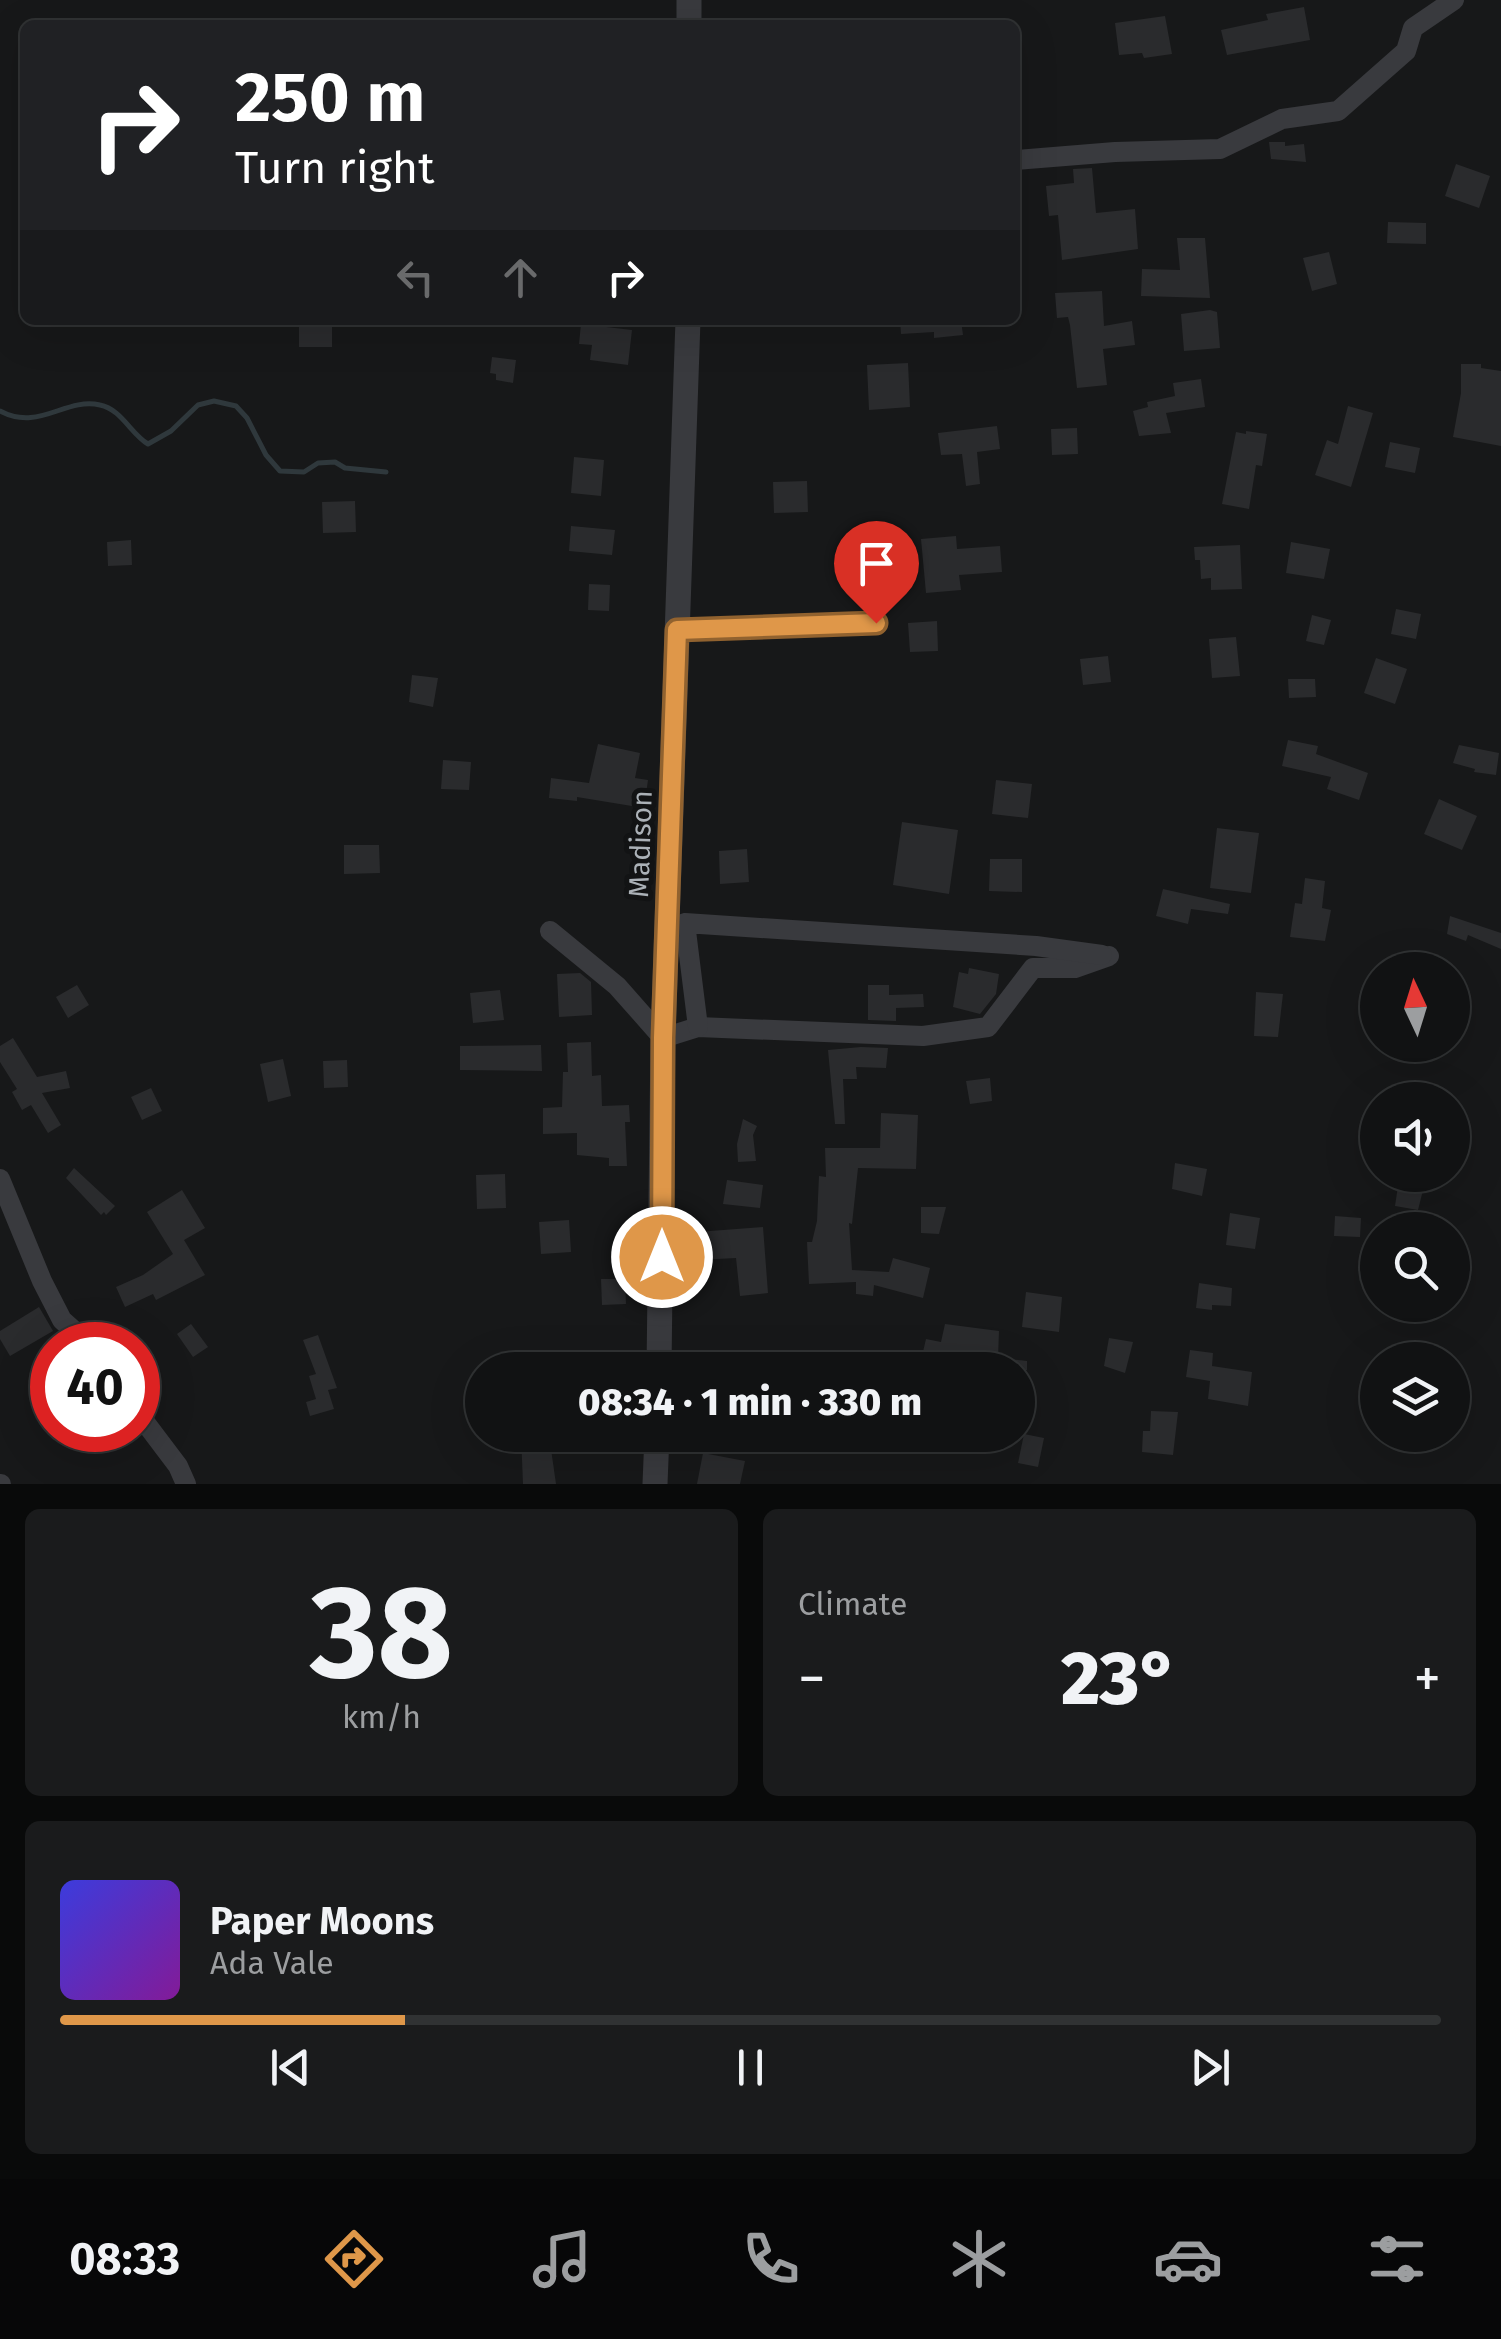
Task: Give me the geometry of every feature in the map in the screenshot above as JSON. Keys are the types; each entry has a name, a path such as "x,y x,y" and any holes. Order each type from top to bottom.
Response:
{"street":[{"path":"1020,160 1220,149 1282,119 1338,110 1406,51 1413,28 1454,0"},
{"name":"Madison","path":"659,1352 663,1038 688,325"},
{"path":"677,630 876,623"},
{"path":"550,931 617,986 663,1038 698,1027 923,1036 988,1026 1033,968 1075,968 1109,956 1036,946 685,924 698,1027"},
{"path":"0,1179 48,1294 64,1322"},
{"path":"160,1442 186,1484"},
{"path":"655,1484 656,1452"}],"building":[{"path":"1304,7 1310,40 1227,55 1221,30 1268,20 1266,14"},
{"path":"1165,16 1172,54 1144,58 1142,53 1119,55 1115,23"},
{"path":"1269,142 1285,142 1285,146 1304,144 1306,162 1271,159"},
{"path":"1456,164 1490,176 1479,208 1445,196"},
{"path":"1092,168 1096,213 1135,209 1138,249 1062,260 1058,215 1049,216 1046,186 1074,183 1073,169"},
{"path":"1388,222 1426,223 1426,244 1387,243"},
{"path":"1177,238 1205,238 1210,298 1141,296 1142,269 1180,270"},
{"path":"1329,252 1337,284 1312,291 1303,258"},
{"path":"1102,291 1104,326 1132,321 1135,345 1103,349 1107,385 1077,388 1070,325 1068,317 1057,318 1055,293"},
{"path":"1217,312 1220,348 1184,351 1181,314"},
{"path":"299,325 332,325 332,347 299,347"},
{"path":"581,325 632,330 628,365 590,360 592,345 579,344"},
{"path":"900,325 962,325 963,335 934,338 934,332 901,334"},
{"path":"492,357 516,360 513,383 496,380 496,374 490,373"},
{"path":"908,363 910,407 869,410 867,365"},
{"path":"1461,364 1481,364 1481,368 1501,371 1501,446 1453,437 1461,393"},
{"path":"1201,379 1205,407 1166,413 1171,433 1139,436 1133,411 1148,407 1147,402 1175,396 1173,383"},
{"path":"1348,406 1373,413 1351,487 1315,475 1327,440 1338,444"},
{"path":"997,426 1000,449 977,452 980,484 966,486 962,454 941,455 938,433"},
{"path":"1077,428 1078,454 1052,455 1051,429"},
{"path":"1236,432 1267,434 1262,466 1256,465 1249,509 1222,504"},
{"path":"1390,442 1420,448 1415,473 1385,467"},
{"path":"574,457 604,460 601,496 571,493"},
{"path":"807,481 808,512 774,513 773,482"},
{"path":"355,501 356,532 323,533 322,502"},
{"path":"571,526 615,530 612,555 569,551"},
{"path":"956,536 957,549 1000,546 1002,572 959,575 961,590 926,593 921,539"},
{"path":"131,540 132,565 108,566 107,542"},
{"path":"1291,542 1330,549 1324,579 1286,573"},
{"path":"1240,545 1242,589 1211,590 1211,578 1201,579 1200,560 1195,560 1194,547"},
{"path":"589,584 610,585 609,611 588,610"},
{"path":"1396,609 1421,614 1416,639 1391,634"},
{"path":"1312,615 1331,620 1324,645 1306,641"},
{"path":"937,621 938,651 910,652 908,623"},
{"path":"1236,637 1240,676 1212,678 1209,639"},
{"path":"1108,656 1111,682 1083,685 1080,659"},
{"path":"1376,658 1407,669 1395,704 1364,693"},
{"path":"412,675 438,678 433,707 409,702"},
{"path":"1288,679 1315,679 1316,697 1289,698"},
{"path":"1288,740 1318,746 1316,754 1368,773 1359,800 1327,789 1331,777 1282,766"},
{"path":"598,744 640,753 635,778 648,780 644,808 577,797 577,801 549,798 551,778 589,783"},
{"path":"1459,745 1499,753 1496,775 1474,772 1475,769 1453,763"},
{"path":"443,760 471,762 469,790 441,789"},
{"path":"996,780 1032,784 1028,818 992,814"},
{"path":"1439,799 1477,816 1462,850 1424,834"},
{"path":"902,822 958,830 949,894 893,885"},
{"path":"1217,828 1259,833 1251,893 1210,888"},
{"path":"344,845 379,845 380,873 344,874"},
{"path":"747,849 749,882 720,884 719,851"},
{"path":"990,859 1022,859 1022,892 989,891"},
{"path":"1305,878 1325,881 1322,908 1331,910 1325,941 1290,937 1295,903 1302,904"},
{"path":"1163,889 1230,904 1228,914 1191,909 1188,924 1156,916"},
{"path":"1450,916 1501,933 1501,949 1468,935 1466,941 1447,934"},
{"path":"969,968 999,974 996,994 980,1014 953,1007 959,972 968,974"},
{"path":"580,973 591,982 592,1015 559,1017 557,974"},
{"path":"77,985 89,1005 68,1018 56,997"},
{"path":"868,985 889,985 889,995 923,994 924,1007 896,1008 896,1021 868,1020"},
{"path":"500,990 504,1020 473,1023 470,993"},
{"path":"1256,992 1283,994 1278,1037 1254,1036"},
{"path":"13,1038 37,1077 66,1071 70,1088 42,1093 61,1125 48,1133 31,1105 22,1110 12,1092 17,1089 0,1062 0,1046"},
{"path":"591,1042 592,1076 601,1075 602,1106 629,1105 630,1122 625,1122 627,1166 609,1166 609,1158 577,1155 577,1133 543,1134 543,1108 562,1107 563,1072 568,1072 567,1043"},
{"path":"541,1045 542,1071 460,1070 460,1046"},
{"path":"888,1048 886,1068 856,1067 857,1079 843,1079 845,1124 835,1124 828,1050"},
{"path":"283,1059 291,1096 268,1102 260,1064"},
{"path":"347,1060 348,1087 324,1088 323,1061"},
{"path":"990,1078 992,1101 970,1104 966,1081"},
{"path":"151,1088 162,1111 142,1120 131,1097"},
{"path":"881,1113 918,1115 916,1169 858,1168 852,1224 849,1223 852,1270 889,1272 893,1258 930,1268 923,1298 874,1285 873,1296 856,1294 856,1282 809,1284 807,1242 812,1242 817,1221 819,1176 826,1177 825,1148 880,1148"},
{"path":"743,1119 757,1126 753,1135 756,1161 738,1162 737,1144"},
{"path":"1175,1163 1207,1169 1202,1196 1172,1189"},
{"path":"74,1168 115,1206 106,1215 101,1215 66,1178"},
{"path":"505,1174 506,1208 477,1209 476,1175"},
{"path":"727,1180 763,1185 760,1208 723,1204"},
{"path":"182,1190 205,1228 184,1240 205,1275 156,1300 153,1294 125,1307 116,1287 143,1275 173,1254 147,1212"},
{"path":"1397,1192 1422,1192 1418,1210 1395,1206"},
{"path":"921,1207 946,1207 939,1234 921,1233"},
{"path":"1230,1213 1260,1218 1255,1249 1226,1245"},
{"path":"1335,1216 1360,1218 1360,1237 1334,1236"},
{"path":"569,1220 571,1252 541,1254 539,1222"},
{"path":"763,1227 768,1293 740,1296 736,1258 698,1260 697,1232"},
{"path":"601,1279 625,1279 626,1304 602,1305"},
{"path":"1199,1283 1232,1288 1231,1306 1196,1308"},
{"path":"1026,1292 1062,1297 1059,1332 1022,1327"},
{"path":"39,1307 48,1322 30,1322 30,1344 10,1356 0,1331"},
{"path":"191,1324 208,1347 193,1357 177,1334"},
{"path":"945,1324 999,1331 998,1352 923,1352 926,1339 941,1342"},
{"path":"318,1335 337,1388 328,1390 334,1409 310,1416 306,1402 316,1399 309,1376 316,1374 303,1340"},
{"path":"1109,1338 1133,1342 1125,1373 1104,1366"},
{"path":"1190,1350 1213,1353 1212,1366 1252,1372 1248,1406 1208,1399 1210,1381 1186,1377"},
{"path":"1151,1411 1178,1412 1173,1455 1142,1452 1143,1431 1150,1431"},
{"path":"1035,1436 1044,1438 1038,1467 1018,1463 1020,1452 1035,1452"},
{"path":"522,1452 551,1452 556,1484 523,1484"},
{"path":"703,1453 745,1461 740,1484 697,1484"}],"waterway":[{"path":"0,411 27,418 75,406 100,405 114,411 148,444 171,431 198,405 214,401 236,406 280,471 304,472 318,463 335,462 345,468 386,472"}],"route":[{"path":"662,1257 663,1038 677,630 876,623"}]}
